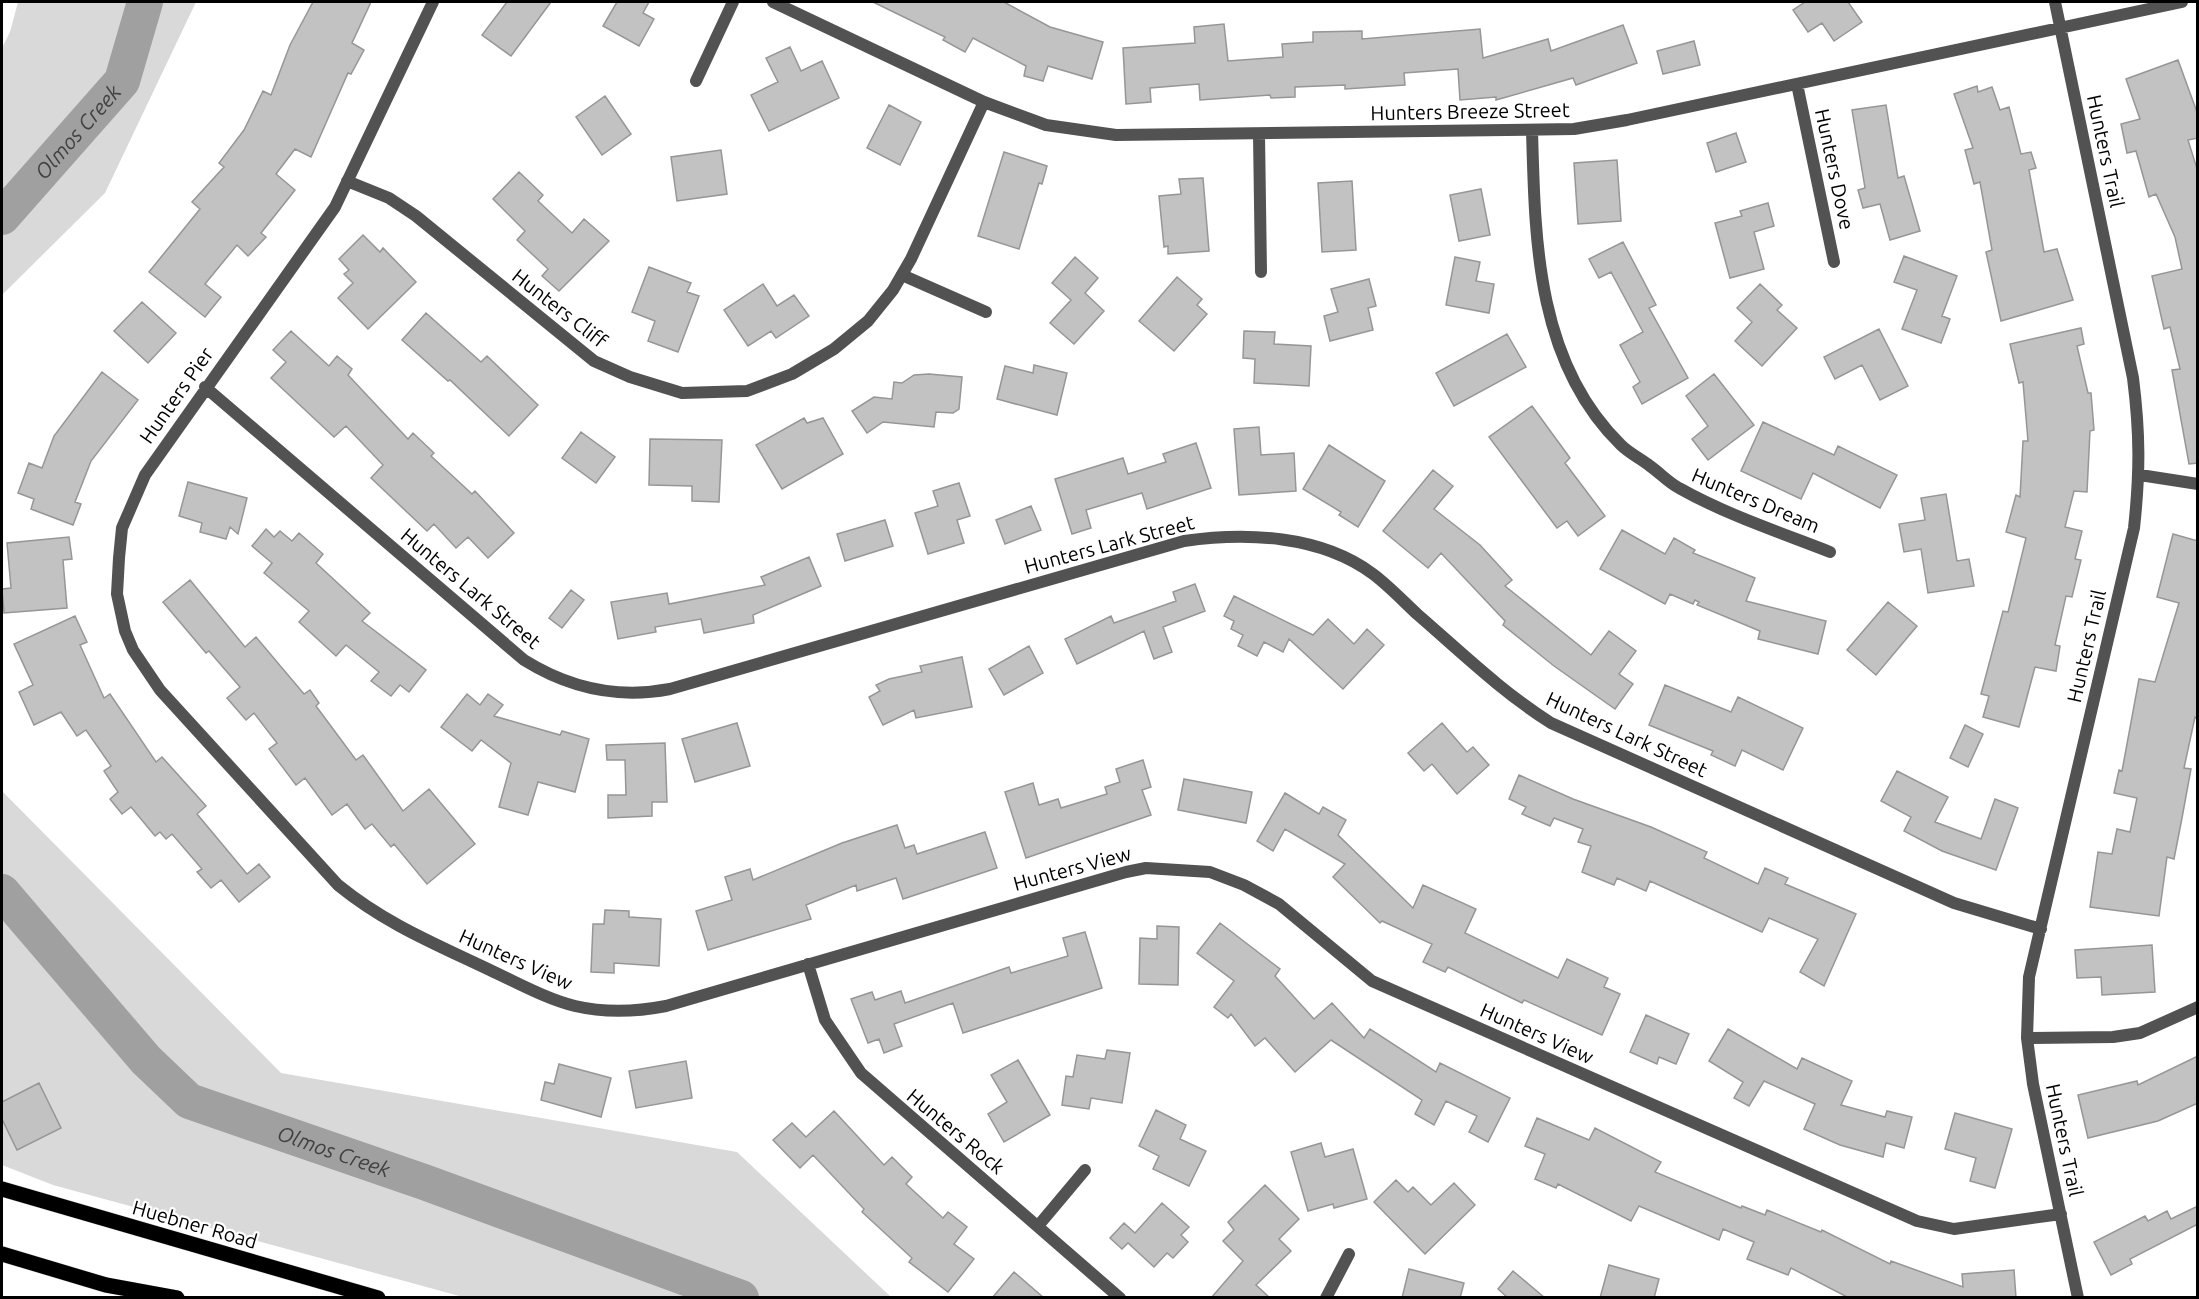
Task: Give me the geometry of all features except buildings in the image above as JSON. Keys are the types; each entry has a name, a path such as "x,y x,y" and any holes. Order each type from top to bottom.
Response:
{"main road":[{"name":"Huebner Road","path":"2,1189 378,1298"},
{"path":"2,1254 106,1285 177,1298"}],"street":[{"name":"Hunters Pier","path":"266,807 160,690 133,650 123,622 117,594 122,528 145,475 205,387 335,207 433,2"},
{"path":"696,81 733,2"},
{"name":"Hunters Breeze Street","path":"773,2 984,102 1046,124 1083,132 1116,135 1259,135 1574,129 1627,120 2182,2"},
{"name":"Hunters Trail","path":"2055,2 2133,378 2140,430 2140,475 2134,528 2029,977 2026,1038 2033,1084 2078,1298"},
{"name":"Hunters Dove","path":"1797,84 1834,262"},
{"name":"Hunters Cliff","path":"347,181 389,198 416,216 594,361 630,377 682,393 747,391 792,374 834,349 868,321 902,275 984,102"},
{"name":"Hunters Dream","path":"1532,130 1535,228 1545,300 1566,363 1605,425 1622,446 1677,487 1717,507 1830,552"},
{"path":"1259,135 1261,272"},
{"path":"902,275 986,312"},
{"name":"Hunters Lark Street","path":"205,387 524,660 575,686 613,693 651,693 670,689 1184,541 1219,536 1271,538 1330,552 1372,574 1512,698 1551,723 1954,903 1987,915 2041,929"},
{"path":"2140,475 2198,484"},
{"name":"Hunters View","path":"266,807 338,885 389,923 539,993 573,1006 610,1012 647,1009 1126,872 1146,868 1210,872 1245,885 1279,904 1372,981 1917,1221 1954,1229 2061,1214"},
{"name":"Hunters Rock","path":"808,964 825,1020 861,1073 1120,1298"},
{"path":"2026,1038 2113,1037 2140,1033 2198,1007"},
{"path":"1038,1226 1085,1170"},
{"path":"1326,1298 1349,1254"}],"shaded area":[{"path":"18,2 196,2 105,193 2,295 2,48 10,32"},
{"path":"2,791 281,1073 737,1152 891,1297 463,1297 53,1185 2,1165"}],"waterway":[{"name":"Olmos Creek","path":"2,217 122,81 145,2"},
{"name":"Olmos Creek","path":"2,892 146,1060 189,1101 424,1182 741,1298"}]}
